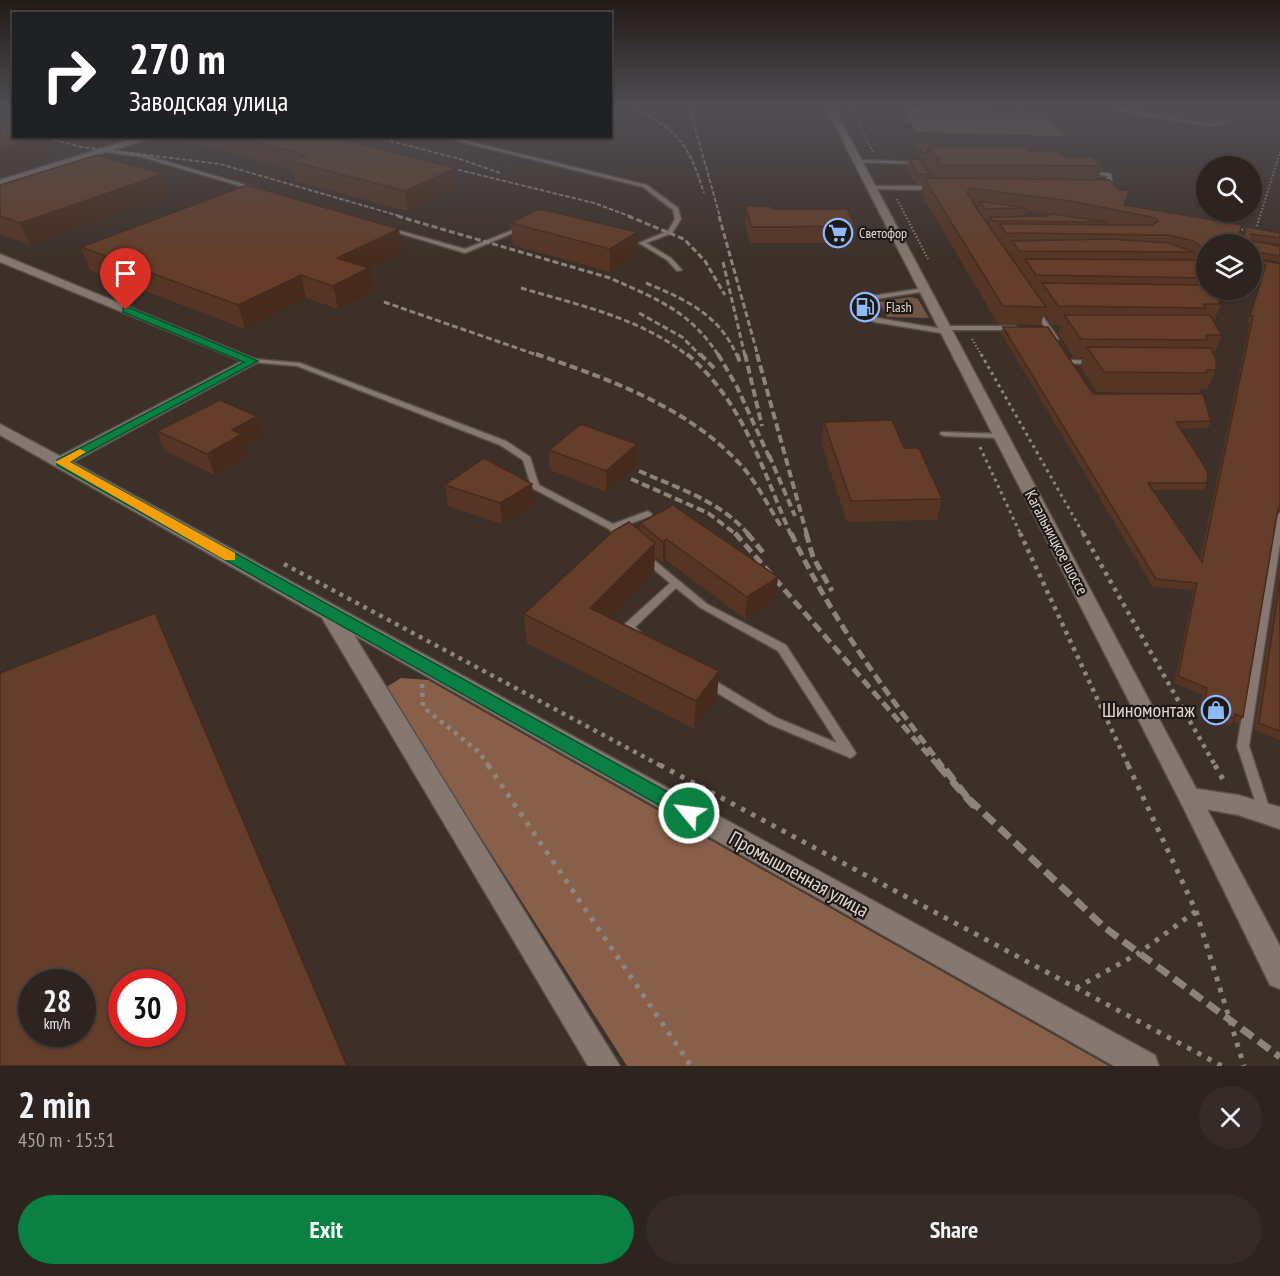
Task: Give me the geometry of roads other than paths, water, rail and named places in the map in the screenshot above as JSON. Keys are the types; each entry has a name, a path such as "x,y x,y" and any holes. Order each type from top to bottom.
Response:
{"street":[{"path":"0,183 78,160"},
{"name":"Кагальницкое шоссе","path":"858,161 1191,798 1280,975"},
{"path":"0,258 253,361"},
{"path":"61,462 253,361"},
{"name":"Промышленная улица","path":"0,429 1144,1066"},
{"name":"Промышленная улица","path":"328,611 605,1066"},
{"path":"1191,798 1238,805 1273,817"}],"lane":[{"path":"155,160 260,190"},
{"path":"537,160 645,186 676,209 678,219 669,232 642,243"},
{"path":"858,161 920,162 923,171"},
{"path":"1086,172 1109,175 1111,191 1100,191"},
{"path":"929,179 935,188"},
{"path":"872,189 945,189"},
{"path":"386,227 465,251 521,228 530,228"},
{"path":"631,242 642,243 669,259 679,270"},
{"path":"925,290 865,299 874,320 946,330 1024,327"},
{"path":"1033,305 1060,345"},
{"path":"1036,327 1060,328"},
{"path":"1066,354 1077,371"},
{"path":"253,361 298,364 503,443 527,459 535,486 612,528 629,543"},
{"path":"1072,363 1095,363"},
{"path":"944,434 1002,436"},
{"path":"612,528 648,514"},
{"path":"1273,817 1242,746 1280,516"},
{"path":"637,550 704,606 782,648 850,753 773,720 698,676"},
{"path":"646,640 629,627 676,583"}],"railway":[{"path":"185,160 220,164 403,217"},
{"path":"462,160 500,173"},
{"path":"691,160 704,193"},
{"path":"704,160 720,217"},
{"path":"439,165 594,203 632,217"},
{"path":"397,216 610,278 657,300 684,317 708,341 719,356"},
{"path":"628,216 684,239 705,261 725,295"},
{"path":"719,216 758,356"},
{"path":"723,262 745,356"},
{"path":"646,283 700,310 721,330 737,356"},
{"path":"521,288 630,322 670,343 688,356"},
{"path":"384,302 540,356"},
{"path":"639,313 682,337 701,356"},
{"path":"536,354 645,396 695,425 718,443 745,470 782,528"},
{"path":"687,354 707,373 737,415 750,438 791,535"},
{"path":"700,354 716,370"},
{"path":"718,354 737,387 771,461"},
{"path":"737,354 741,365"},
{"path":"745,354 762,426"},
{"path":"757,354 807,535"},
{"path":"769,455 795,516"},
{"path":"639,471 712,504 738,523 749,535"},
{"path":"631,479 708,513 736,534"},
{"path":"747,533 766,556"},
{"path":"791,533 842,625 943,767"},
{"path":"806,533 813,557 832,591"},
{"path":"736,534 939,767"},
{"path":"938,765 973,805 942,765"},
{"path":"969,799 1104,927 1280,1057"}],"place":[{"name":"Светофор","path":"838,233"},
{"name":"Flash","path":"865,307"},
{"name":"Шиномонтаж","path":"1216,710"}]}
